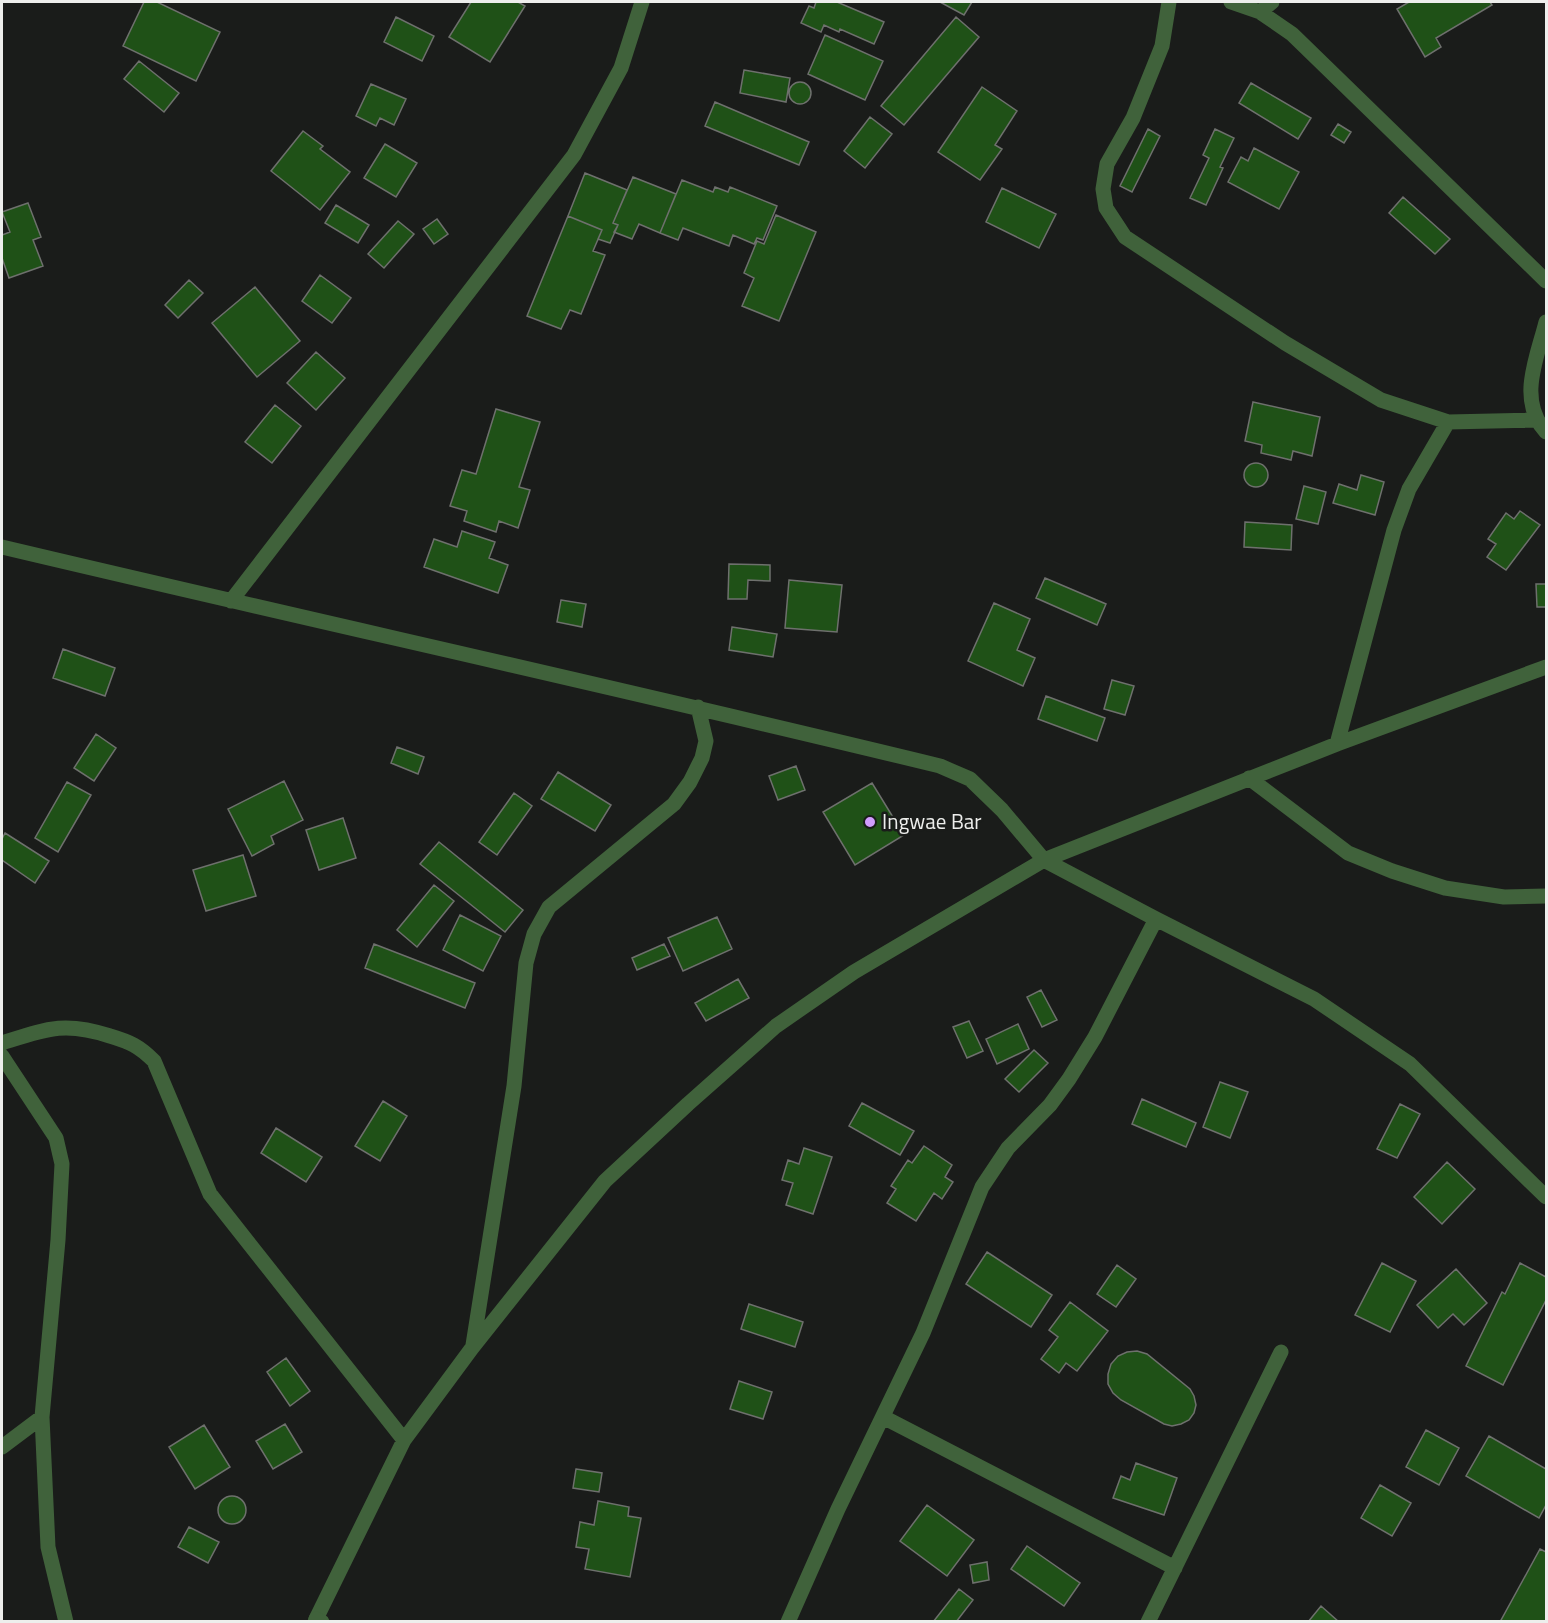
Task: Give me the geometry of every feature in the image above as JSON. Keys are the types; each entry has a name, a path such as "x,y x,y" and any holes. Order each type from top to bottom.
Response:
{"street":[{"path":"231,602 574,155 621,68 642,2"},
{"path":"1169,2 1162,46 1133,118 1107,164 1103,189 1106,208 1125,237 1285,343 1381,400 1448,422 1542,426 1531,404 1532,378 1546,322"},
{"path":"1231,2 1260,12 1292,34 1546,281"},
{"path":"1260,12 1272,2"},
{"path":"1337,744 1394,530 1409,489 1448,422"},
{"path":"2,547 231,602 698,707 940,766 970,779 1002,810 1044,860 1314,999 1410,1064 1546,1197"},
{"path":"318,1621 404,1440 472,1348 604,1181 776,1026 854,972 1044,860 1337,744 1546,667"},
{"path":"472,1348 514,1086 526,963 534,934 549,907 674,804 690,782 702,759 706,741 698,707"},
{"path":"1249,778 1348,853 1392,872 1445,888 1504,897 1546,896"},
{"path":"788,1622 838,1509 923,1333 982,1187 1008,1148 1050,1106 1069,1079 1095,1037 1156,919"},
{"path":"2,1043 58,1027 81,1027 128,1040 144,1051 154,1061 210,1194 404,1440"},
{"path":"2,1056 57,1138 62,1164 58,1240 42,1418 48,1547 66,1622"},
{"path":"1148,1622 1281,1352"},
{"path":"883,1417 1175,1568"},
{"path":"2,1447 42,1418"}],"building":[{"path":"144,2 157,2 220,32 196,81 123,46"},
{"path":"471,2 518,2 525,6 490,62 449,37"},
{"path":"816,2 837,2 884,22 874,44 840,29 839,32 824,25 821,32 801,23 809,6 814,8"},
{"path":"940,2 972,2 964,15"},
{"path":"1409,2 1490,2 1492,5 1436,38 1441,47 1425,57 1397,9"},
{"path":"396,17 434,36 422,61 384,42"},
{"path":"956,17 979,37 904,125 881,106"},
{"path":"825,35 883,61 865,100 808,74"},
{"path":"139,61 179,93 164,112 124,79"},
{"path":"744,70 790,78 786,102 740,93"},
{"path":"800,82 808,85 811,93 808,101 800,104 792,101 789,93 792,85"},
{"path":"1251,83 1311,118 1298,139 1239,103"},
{"path":"371,84 406,99 394,125 380,118 376,126 356,116"},
{"path":"982,87 1017,111 995,145 1002,149 980,180 938,152"},
{"path":"715,102 809,142 799,165 705,126"},
{"path":"870,117 892,134 865,168 844,151"},
{"path":"1338,124 1351,132 1344,143 1331,135"},
{"path":"1148,129 1160,136 1132,192 1120,186"},
{"path":"1215,129 1234,138 1206,205 1190,198 1209,158 1203,155"},
{"path":"303,131 323,146 320,149 350,172 320,210 271,171"},
{"path":"385,144 417,163 396,197 364,178"},
{"path":"1254,148 1299,172 1279,209 1228,182 1241,157 1248,161"},
{"path":"585,173 627,190 613,223 618,225 610,243 598,239 602,230 568,216"},
{"path":"633,177 676,194 660,233 639,224 632,239 614,232 618,225 613,223"},
{"path":"682,180 713,192 715,187 728,192 730,187 777,206 763,240 757,238 754,244 733,235 729,246 683,228 678,240 660,233"},
{"path":"1002,188 1056,214 1039,248 986,222"},
{"path":"1403,197 1450,239 1435,254 1389,213"},
{"path":"28,203 41,237 33,240 43,266 9,278 2,258 2,235 10,232 2,212"},
{"path":"336,205 369,225 358,243 325,223"},
{"path":"776,215 816,232 779,321 742,306 754,278 744,273 757,241 764,244"},
{"path":"568,216 602,230 593,251 605,255 581,314 570,310 561,329 527,316"},
{"path":"437,219 448,234 434,244 423,229"},
{"path":"398,221 414,234 384,268 368,254"},
{"path":"320,275 351,298 332,323 302,301"},
{"path":"189,280 203,293 178,318 165,305"},
{"path":"255,287 300,341 257,377 212,323"},
{"path":"316,352 345,378 316,410 287,383"},
{"path":"1253,402 1320,417 1312,456 1293,451 1291,460 1261,453 1262,445 1245,441"},
{"path":"275,405 301,426 272,463 245,442"},
{"path":"496,409 540,422 519,487 530,490 518,528 499,521 496,532 464,521 467,511 450,506 462,470 476,474"},
{"path":"1256,463 1261,464 1267,470 1267,480 1261,486 1256,487 1251,486 1245,480 1244,475 1245,470 1251,464"},
{"path":"1361,475 1384,482 1375,515 1333,503 1339,484 1357,490"},
{"path":"1304,486 1326,492 1318,524 1296,519"},
{"path":"1520,511 1540,525 1506,570 1487,557 1496,544 1488,539 1506,513 1514,519"},
{"path":"1245,522 1292,525 1291,550 1244,547"},
{"path":"462,531 495,542 489,558 508,565 498,593 424,567 434,539 457,547"},
{"path":"729,564 770,565 770,581 748,580 747,599 728,599"},
{"path":"1045,578 1106,604 1097,625 1036,598"},
{"path":"789,580 842,585 837,632 785,628"},
{"path":"1536,584 1546,584 1546,607 1537,607"},
{"path":"561,600 586,604 582,627 557,622"},
{"path":"994,603 1030,619 1017,650 1035,658 1023,686 968,661"},
{"path":"732,627 777,634 773,657 729,650"},
{"path":"63,649 115,668 105,696 53,678"},
{"path":"1112,680 1134,686 1125,715 1104,709"},
{"path":"1046,696 1105,718 1097,741 1038,719"},
{"path":"96,734 116,748 94,781 74,768"},
{"path":"397,747 424,757 418,774 391,763"},
{"path":"796,766 805,790 778,800 769,776"},
{"path":"558,772 611,805 595,831 541,799"},
{"path":"284,781 303,820 271,836 274,844 252,856 228,809"},
{"path":"67,782 91,795 58,852 35,838"},
{"path":"872,783 904,835 855,865 823,812"},
{"path":"514,793 532,806 497,855 479,842"},
{"path":"343,818 356,858 319,870 306,830"},
{"path":"5,833 49,861 35,883 2,860 2,839"},
{"path":"439,842 523,910 505,932 420,864"},
{"path":"243,855 256,896 206,911 193,870"},
{"path":"434,885 454,901 417,947 397,930"},
{"path":"460,915 501,936 483,971 443,950"},
{"path":"717,917 732,949 683,971 668,938"},
{"path":"374,944 475,983 465,1008 365,968"},
{"path":"664,944 670,956 637,970 632,958"},
{"path":"738,979 749,998 706,1021 695,1003"},
{"path":"1041,990 1057,1020 1042,1027 1027,997"},
{"path":"969,1021 983,1051 967,1058 953,1027"},
{"path":"1018,1024 1029,1049 997,1064 986,1039"},
{"path":"1034,1050 1048,1063 1019,1092 1005,1079"},
{"path":"1220,1082 1248,1092 1230,1138 1203,1127"},
{"path":"1142,1099 1196,1123 1186,1147 1132,1124"},
{"path":"383,1101 407,1116 380,1161 355,1146"},
{"path":"862,1103 914,1131 900,1155 849,1126"},
{"path":"1400,1104 1420,1114 1397,1158 1377,1149"},
{"path":"276,1128 322,1157 306,1182 261,1153"},
{"path":"924,1146 952,1165 945,1177 953,1182 942,1199 934,1193 916,1221 887,1203 896,1189 891,1186 908,1160 912,1163"},
{"path":"804,1148 832,1157 813,1214 786,1205 793,1183 782,1180 788,1160 799,1164"},
{"path":"1447,1162 1475,1189 1442,1224 1414,1197"},
{"path":"987,1252 1052,1295 1031,1327 966,1284"},
{"path":"1382,1263 1416,1281 1390,1332 1355,1315"},
{"path":"1520,1263 1546,1277 1546,1300 1503,1385 1466,1366 1502,1292 1505,1294"},
{"path":"1117,1265 1136,1279 1116,1307 1097,1294"},
{"path":"1456,1269 1487,1303 1464,1325 1453,1314 1438,1328 1417,1305"},
{"path":"1070,1302 1108,1331 1077,1371 1066,1363 1059,1373 1041,1359 1058,1337 1049,1330"},
{"path":"749,1304 803,1322 795,1347 741,1329"},
{"path":"1137,1351 1147,1354 1190,1389 1196,1405 1189,1420 1172,1426 1164,1424 1121,1400 1113,1393 1108,1384 1111,1364 1118,1356"},
{"path":"286,1358 310,1391 290,1406 267,1372"},
{"path":"739,1381 772,1392 763,1419 730,1409"},
{"path":"285,1424 302,1452 273,1469 256,1441"},
{"path":"204,1425 230,1467 195,1489 169,1447"},
{"path":"1426,1430 1459,1448 1439,1485 1406,1467"},
{"path":"1489,1436 1546,1469 1546,1505 1539,1518 1466,1476"},
{"path":"1136,1463 1177,1478 1164,1515 1113,1498 1121,1476 1130,1480"},
{"path":"576,1469 602,1473 599,1492 573,1488"},
{"path":"1380,1485 1411,1503 1392,1536 1361,1518"},
{"path":"232,1496 242,1500 246,1510 242,1520 232,1524 222,1520 218,1510 222,1500"},
{"path":"598,1501 629,1507 628,1516 641,1518 630,1577 585,1569 589,1549 576,1547 580,1522 594,1525"},
{"path":"927,1505 974,1540 947,1576 900,1541"},
{"path":"189,1527 219,1542 208,1563 178,1547"},
{"path":"1027,1546 1080,1583 1064,1606 1011,1569"},
{"path":"1540,1549 1546,1552 1546,1622 1500,1622"},
{"path":"987,1562 989,1580 973,1583 970,1565"},
{"path":"959,1589 973,1600 956,1622 933,1622"},
{"path":"1321,1606 1339,1622 1308,1622"}],"place":[{"name":"Ingwae Bar","path":"870,822"}]}
